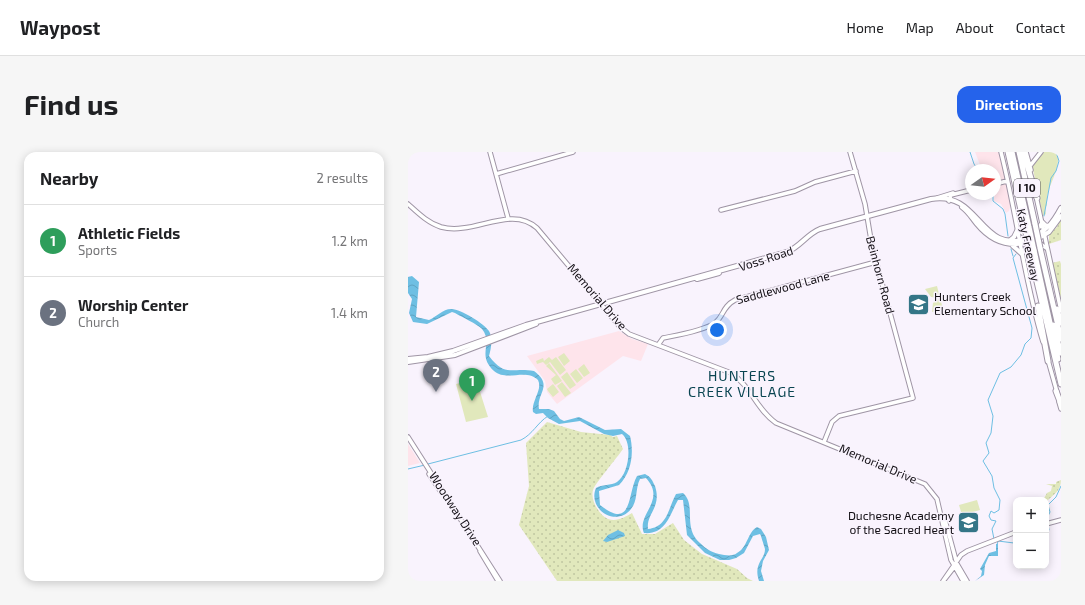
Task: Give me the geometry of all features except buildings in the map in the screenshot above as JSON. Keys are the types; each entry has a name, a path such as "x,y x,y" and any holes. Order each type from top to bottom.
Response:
{"highway":[{"path":"1004,152 1017,191"},
{"name":"Katy Freeway","path":"1008,152 1017,191 1030,226"},
{"path":"1013,152 1061,370"},
{"name":"Katy Freeway","path":"1019,152 1030,226"},
{"path":"1023,152 1037,198"},
{"path":"1035,250 1061,353"},
{"name":"Katy Freeway","path":"1035,250 1042,259 1061,339"},
{"name":"Katy Freeway","path":"1035,250 1032,264 1061,384"},
{"path":"1042,259 1061,323"},
{"path":"1032,264 1034,284 1048,361"},
{"path":"1056,391 1061,404"}],"main road":[{"name":"Voss Road","path":"867,218 937,198 949,200"},
{"name":"Voss Road","path":"467,348 550,319 787,253 816,230 934,201 949,200"},
{"path":"949,200 965,206 989,234 1000,242 1011,245 1022,254"},
{"path":"1011,245 1044,234 1055,226 1060,212"},
{"path":"1044,234 1060,212"},
{"path":"1042,222 1045,226 1052,225"},
{"path":"1006,241 1014,237 1018,229"},
{"path":"989,234 1006,241 1020,242"},
{"path":"408,359 434,356 467,348"},
{"path":"408,362 442,358 467,348"}],"street":[{"path":"490,152 508,218"},
{"path":"496,174 573,152"},
{"name":"Beinhorn Road","path":"824,442 832,422 839,416 914,398 876,262 856,171 850,152"},
{"path":"1001,152 1008,180 1028,284 1061,409"},
{"path":"1030,166 1041,152"},
{"path":"1027,154 1031,159 1035,158"},
{"path":"1027,154 1061,311"},
{"path":"721,210 795,191 815,182 856,171"},
{"path":"1001,182 1008,180"},
{"path":"937,198 965,191"},
{"path":"949,200 951,195 958,193"},
{"name":"Memorial Drive","path":"408,204 432,223 452,229 470,228 508,218 520,219 534,225 624,330 637,338 731,373 741,380 761,410 776,423 925,484 937,499 955,565 963,581"},
{"path":"1018,229 1024,234 1037,231 1042,222"},
{"path":"1022,254 1025,248 1041,244 1047,249"},
{"name":"Saddlewood Lane","path":"658,345 664,338 700,329 715,322 727,304 735,300 876,262"},
{"name":"Woodway Drive","path":"408,437 499,581"},
{"name":"Woodway Drive","path":"408,442 420,457"},
{"path":"1049,524 1061,521"},
{"path":"943,581 967,551 1013,534"},
{"name":"Memorial Drive","path":"955,565 967,581"}],"shaded area":[{"path":"975,152 999,152 1006,180 1001,181 1001,164 980,164"},
{"path":"1006,183 1011,203 1009,211 1006,213 1001,204 994,201 1001,200 1001,184"},
{"path":"619,331 632,339 648,344 641,361 623,356 557,404 547,392 545,381 527,356"},
{"path":"408,444 420,463 408,466"}],"green space":[{"path":"1044,152 1056,152 1058,160 1056,172 1049,188 1047,205 1045,208 1046,214 1043,216 1032,165"},
{"path":"1061,218 1061,240 1049,244 1049,235 1057,227"},
{"path":"1060,261 1061,264 1061,299 1052,263"},
{"path":"937,286 940,298 931,297 925,289"},
{"path":"940,298 943,309 932,312 933,303"},
{"path":"564,353 570,361 564,366 558,357"},
{"path":"549,357 552,360 556,357 566,370 560,375 550,362 546,365 543,362 537,364 536,361 543,358 544,361"},
{"path":"549,363 562,381 555,385 551,379 556,375 546,366"},
{"path":"584,364 590,373 584,377 578,369"},
{"path":"576,369 583,378 577,383 570,374"},
{"path":"567,372 576,385 570,389 561,377"},
{"path":"476,379 488,417 466,422 456,384"},
{"path":"562,382 571,393 565,397 557,386"},
{"path":"553,384 559,392 553,397 547,389"},
{"path":"547,422 581,432 610,435 613,437 617,436 623,449 598,481 592,494 594,503 601,514 611,520 624,517 632,513 642,534 655,534 673,523 684,540 702,554 737,569 753,581 557,581 519,525 529,486 526,443"},
{"path":"1061,480 1058,490 1049,499 1049,497 1045,497 1047,493 1051,491 1052,486 1046,484 1056,484 1056,482"},
{"path":"977,500 980,510 962,515 959,505"}],"water":[{"path":"412,276 419,282 416,317 429,320 445,310 455,309 472,317 482,324 487,328 491,337 489,356 495,363 500,367 509,370 534,371 540,376 544,385 540,398 539,409 549,409 554,411 560,419 564,421 579,417 605,430 621,429 630,436 632,455 627,474 619,485 599,491 600,505 611,512 618,514 624,512 630,500 637,476 645,474 652,480 657,494 657,500 649,519 648,529 660,525 664,521 676,494 683,493 689,504 690,523 695,537 702,545 711,551 726,555 735,554 741,550 751,533 757,527 761,529 766,537 769,550 763,561 761,571 764,581 759,581 757,570 765,549 760,534 753,536 744,553 736,558 720,560 705,553 687,535 683,500 678,500 670,517 662,527 651,533 644,533 644,520 653,494 652,486 646,478 640,479 637,487 636,499 631,509 618,517 604,514 599,509 594,496 596,488 617,482 621,478 627,466 628,444 622,434 613,436 604,434 580,421 559,424 548,418 543,413 536,414 533,412 539,388 538,380 528,375 510,376 499,374 494,371 486,359 486,340 482,329 455,313 452,312 427,324 413,322 409,313 412,299 408,293 408,277"},
{"path":"618,530 624,533 625,536 607,542 603,541 608,535"},
{"path":"996,544 998,544 998,556 989,556 985,565 984,575 975,581 981,576 982,571 980,569 989,553 996,551"}],"waterway":[{"path":"970,152 974,164"},
{"path":"1044,216 1051,178 1056,171 1059,161 1056,152"},
{"path":"993,200 1003,209 1008,236"},
{"path":"1011,249 1013,256"},
{"path":"994,539 992,529 996,521 991,520 989,516 991,511 994,513 999,510 1000,500 994,488 992,476 983,461 989,453 986,443 991,433 993,416 988,400 1000,373 1011,367 1021,355 1025,344 1031,338 1032,328 1013,258 1016,254"},
{"path":"428,464 521,440 529,435 548,416"},
{"path":"408,469 425,465"},
{"path":"1047,533 1049,530 1047,518 1050,512 1048,505 1056,497 1061,486"},
{"path":"997,545 998,541 1013,543"}],"place":[{"name":"Hunters Creek Elementary School","path":"918,304"},
{"name":"Worship Center","path":"436,392"},
{"name":"Athletic Fields","path":"472,401"},
{"name":"Duchesne Academy of the Sacred Heart","path":"969,523"}],"district":[{"name":"HUNTERS CREEK VILLAGE","path":"742,384"}]}
